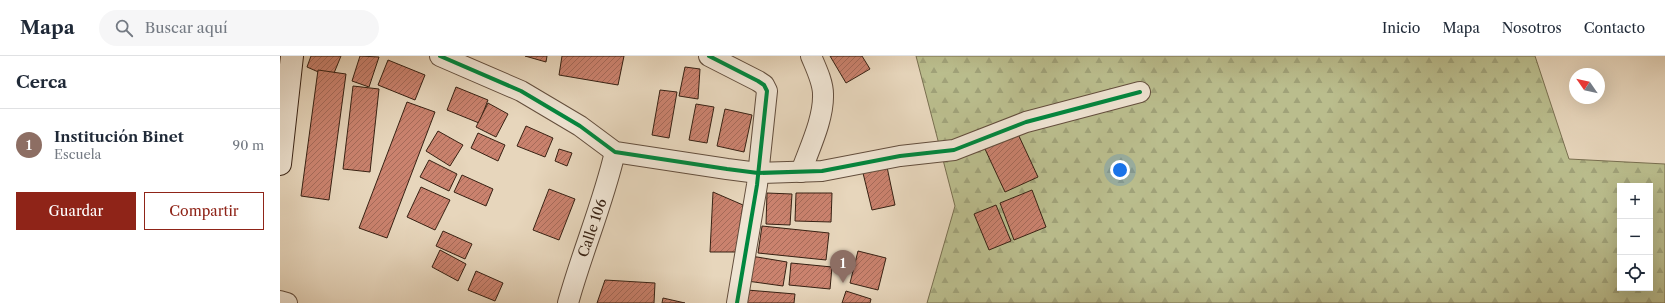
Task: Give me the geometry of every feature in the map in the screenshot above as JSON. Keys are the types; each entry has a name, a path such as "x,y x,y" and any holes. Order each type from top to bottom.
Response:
{"main road":[{"path":"280,164 292,56"}],"street":[{"path":"440,56 521,91 580,126 615,152 758,173 822,171 900,156 954,150 1026,122 1140,92"},
{"path":"709,56 758,81 764,85 767,91 758,173 737,303"},
{"path":"801,172 820,119 823,94 820,79 811,56"},
{"name":"Calle 106","path":"568,303 573,282 607,185 615,152"},
{"path":"280,301 287,303"}],"green space":[{"path":"916,56 1535,56 1569,159 1665,164 1665,303 927,303 955,206"}],"building":[{"path":"311,56 341,56 332,78 307,67"},
{"path":"360,56 379,57 369,87 352,81"},
{"path":"525,56 547,56 546,62"},
{"path":"562,56 624,56 618,85 559,75"},
{"path":"830,56 862,56 870,69 846,83"},
{"path":"388,60 425,75 415,100 378,85"},
{"path":"685,67 700,69 698,99 679,96"},
{"path":"318,70 346,74 329,200 301,196"},
{"path":"353,86 379,89 370,172 343,169"},
{"path":"456,87 488,100 479,123 447,110"},
{"path":"660,90 677,92 669,138 652,135"},
{"path":"407,102 435,112 387,238 359,228"},
{"path":"488,103 508,114 496,137 476,127"},
{"path":"696,104 714,107 707,143 689,140"},
{"path":"725,109 752,115 744,152 717,146"},
{"path":"526,126 553,138 545,157 517,146"},
{"path":"438,131 463,145 450,166 426,151"},
{"path":"478,133 505,145 498,161 471,148"},
{"path":"1018,134 1038,177 1005,192 985,149"},
{"path":"559,149 572,153 567,166 555,161"},
{"path":"429,160 457,174 449,191 420,177"},
{"path":"887,167 895,205 872,210 863,173"},
{"path":"462,175 493,189 486,206 454,192"},
{"path":"421,187 450,200 435,230 407,217"},
{"path":"549,189 575,199 559,240 533,230"},
{"path":"1032,190 1046,227 1014,240 1000,203"},
{"path":"713,192 743,205 736,252 710,252"},
{"path":"767,193 792,194 790,225 766,224"},
{"path":"796,193 832,193 831,222 795,221"},
{"path":"996,205 1011,241 989,250 974,214"},
{"path":"762,226 829,233 826,260 758,253"},
{"path":"443,231 472,244 465,259 436,246"},
{"path":"440,250 466,264 458,281 432,267"},
{"path":"858,251 886,258 878,290 850,283"},
{"path":"751,256 787,262 783,286 747,281"},
{"path":"791,263 832,267 830,289 789,285"},
{"path":"476,271 503,283 495,301 468,290"},
{"path":"605,280 655,283 654,303 597,303"},
{"path":"747,290 795,294 794,303 745,303"},
{"path":"846,291 871,299 870,303 842,303"},
{"path":"663,298 685,303 662,303"}],"cycle path":[{"path":"440,56 521,91 580,126 615,152 758,173 822,171 900,156 954,150 1026,122 1140,92"},
{"path":"709,56 758,81 764,85 767,91 757,185 737,303"}],"place":[{"name":"Institución Binet","path":"843,283"}]}
